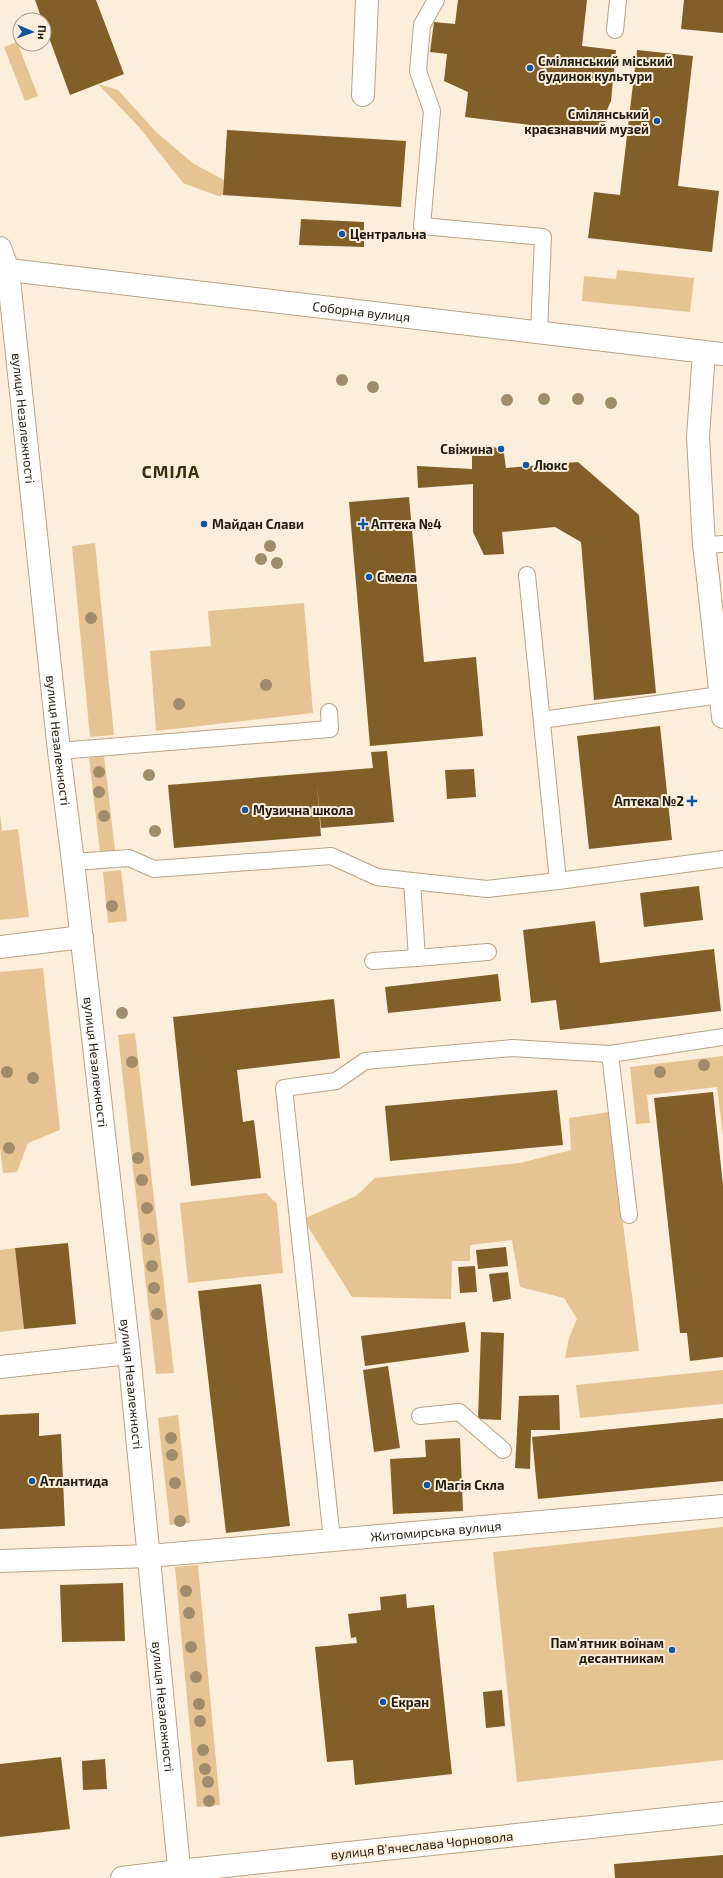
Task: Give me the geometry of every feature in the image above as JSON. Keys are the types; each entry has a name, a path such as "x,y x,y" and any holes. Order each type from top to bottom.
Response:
{"street":[{"path":"363,95 367,0"},
{"name":"вулиця Незалежності","path":"0,248 4,269 59,751 82,937 129,1353 180,1874"},
{"name":"Соборна вулиця","path":"4,269 713,353"},
{"path":"713,353 698,437 714,545 708,578 723,717"},
{"path":"0,947 82,937"},
{"path":"0,1367 129,1353"},
{"name":"Житомирська вулиця","path":"0,1561 149,1556 723,1506"},
{"name":"вулиця Вʼячеслава Чорновола","path":"122,1878 180,1874 723,1813"}],"lane":[{"path":"436,0 422,25 418,71 432,111 422,226 543,237 539,332"},
{"path":"615,30 618,0"},
{"path":"527,575 558,882"},
{"path":"542,720 720,695"},
{"path":"59,751 330,729 329,712"},
{"path":"73,862 129,858 154,869 330,856 377,877 487,889 558,882 723,859"},
{"path":"412,881 417,958"},
{"path":"373,961 488,952"},
{"path":"332,1540 284,1088 336,1081 365,1062 512,1048 610,1054 723,1037"},
{"path":"610,1054 629,1215"},
{"path":"420,1416 459,1412 503,1450"}],"shaded area":[{"path":"12,44 12,52 21,52 38,96 25,101 4,47"},
{"path":"98,84 118,90 157,133 194,164 224,180 223,195 218,196 183,183 139,127"},
{"path":"617,270 694,278 690,312 582,301 584,276 616,279"},
{"path":"95,543 114,735 90,737 72,546"},
{"path":"304,603 313,713 156,731 150,651 211,646 208,611"},
{"path":"104,756 115,850 100,852 89,758"},
{"path":"0,813 2,831 18,829 29,917 0,920"},
{"path":"121,870 127,921 108,923 103,872"},
{"path":"43,968 60,1130 28,1143 17,1172 3,1173 0,1147 0,972"},
{"path":"135,1033 174,1373 156,1374 118,1035"},
{"path":"723,1056 723,1136 717,1087 647,1095 650,1123 636,1124 630,1067"},
{"path":"609,1112 639,1351 565,1358 569,1338 577,1319 564,1298 520,1287 512,1240 470,1245 470,1261 452,1261 451,1299 352,1297 303,1219 356,1196 375,1178 520,1163 571,1150 569,1118"},
{"path":"266,1193 277,1204 283,1273 188,1283 180,1203"},
{"path":"15,1248 24,1329 0,1332 0,1250"},
{"path":"723,1370 723,1404 580,1418 576,1385"},
{"path":"178,1415 190,1523 170,1525 158,1418"},
{"path":"723,1527 723,1760 517,1782 493,1552"},
{"path":"198,1565 220,1805 197,1807 175,1567"}],"building":[{"path":"35,0 96,0 124,74 70,95 52,46 52,12 39,12"},
{"name":"Смілянський міський будинок культури","path":"458,0 587,0 582,46 616,50 611,101 607,110 604,134 465,117 468,92 444,81 447,54 430,52 434,22 455,24"},
{"path":"684,0 723,0 723,33 681,29"},
{"name":"Смілянський краєзнавчий музей","path":"637,50 693,56 678,186 719,191 712,252 588,238 594,192 620,195"},
{"path":"227,130 406,141 401,207 223,195"},
{"name":"Центральна","path":"301,219 364,222 364,247 299,245"},
{"path":"487,445 500,449 504,454 506,468 578,462 639,515 656,693 594,700 581,542 555,527 502,532 504,554 484,555 473,532 473,484 418,488 417,466 472,469 472,456 475,450"},
{"path":"409,497 424,662 476,657 483,736 370,746 349,502"},
{"path":"660,726 672,840 589,849 577,736"},
{"name":"Музична школа","path":"387,751 394,822 321,828 317,785 321,836 174,848 168,785 373,768 371,752"},
{"path":"474,769 476,797 447,799 445,770"},
{"path":"699,886 703,920 644,927 640,893"},
{"path":"595,921 600,963 714,949 721,1011 560,1030 556,1000 531,1003 523,930"},
{"path":"498,974 501,1001 388,1013 385,987"},
{"path":"334,999 340,1058 237,1070 243,1122 254,1120 261,1178 191,1186 173,1017"},
{"path":"557,1090 563,1145 390,1161 385,1106"},
{"path":"713,1092 723,1185 723,1357 690,1361 687,1333 680,1333 654,1098"},
{"path":"68,1243 76,1324 24,1329 15,1248"},
{"path":"506,1247 508,1266 478,1269 476,1250"},
{"path":"475,1266 477,1292 460,1293 458,1267"},
{"path":"508,1272 511,1299 493,1302 489,1274"},
{"path":"261,1284 290,1526 226,1533 198,1291"},
{"path":"465,1322 469,1352 365,1366 361,1336"},
{"path":"481,1332 504,1333 501,1420 478,1419"},
{"path":"388,1366 400,1448 374,1452 363,1370"},
{"path":"559,1395 560,1430 531,1430 530,1469 515,1468 519,1396"},
{"name":"Атлантида","path":"39,1413 39,1436 61,1434 65,1526 0,1529 0,1415"},
{"path":"723,1418 723,1481 538,1499 532,1437"},
{"name":"Магія Скла","path":"460,1438 463,1511 393,1514 390,1459 426,1457 425,1440"},
{"path":"123,1583 125,1641 62,1642 60,1585"},
{"name":"Екран","path":"406,1594 407,1608 434,1605 452,1774 355,1785 353,1760 327,1762 315,1647 357,1643 356,1637 351,1638 348,1614 381,1610 380,1597"},
{"path":"502,1690 505,1726 486,1728 483,1692"},
{"path":"61,1757 70,1829 0,1837 0,1764"},
{"path":"105,1759 107,1789 83,1790 82,1761"},
{"path":"723,1855 723,1878 615,1878 614,1864"}],"place":[{"name":"Смілянський міський будинок культури","path":"530,68"},
{"name":"Смілянський краєзнавчий музей","path":"657,121"},
{"name":"Центральна","path":"342,234"},
{"name":"Свіжина","path":"501,449"},
{"name":"Люкс","path":"526,465"},
{"name":"Майдан Слави","path":"204,524"},
{"name":"Аптека №4","path":"363,524"},
{"name":"Смела","path":"369,577"},
{"name":"Аптека №2","path":"692,801"},
{"name":"Музична школа","path":"245,810"},
{"name":"Атлантида","path":"32,1481"},
{"name":"Магія Скла","path":"427,1485"},
{"name":"Пам'ятник воїнам десантникам","path":"672,1650"},
{"name":"Екран","path":"383,1702"}],"district":[{"name":"СМІЛА","path":"171,471"}]}
